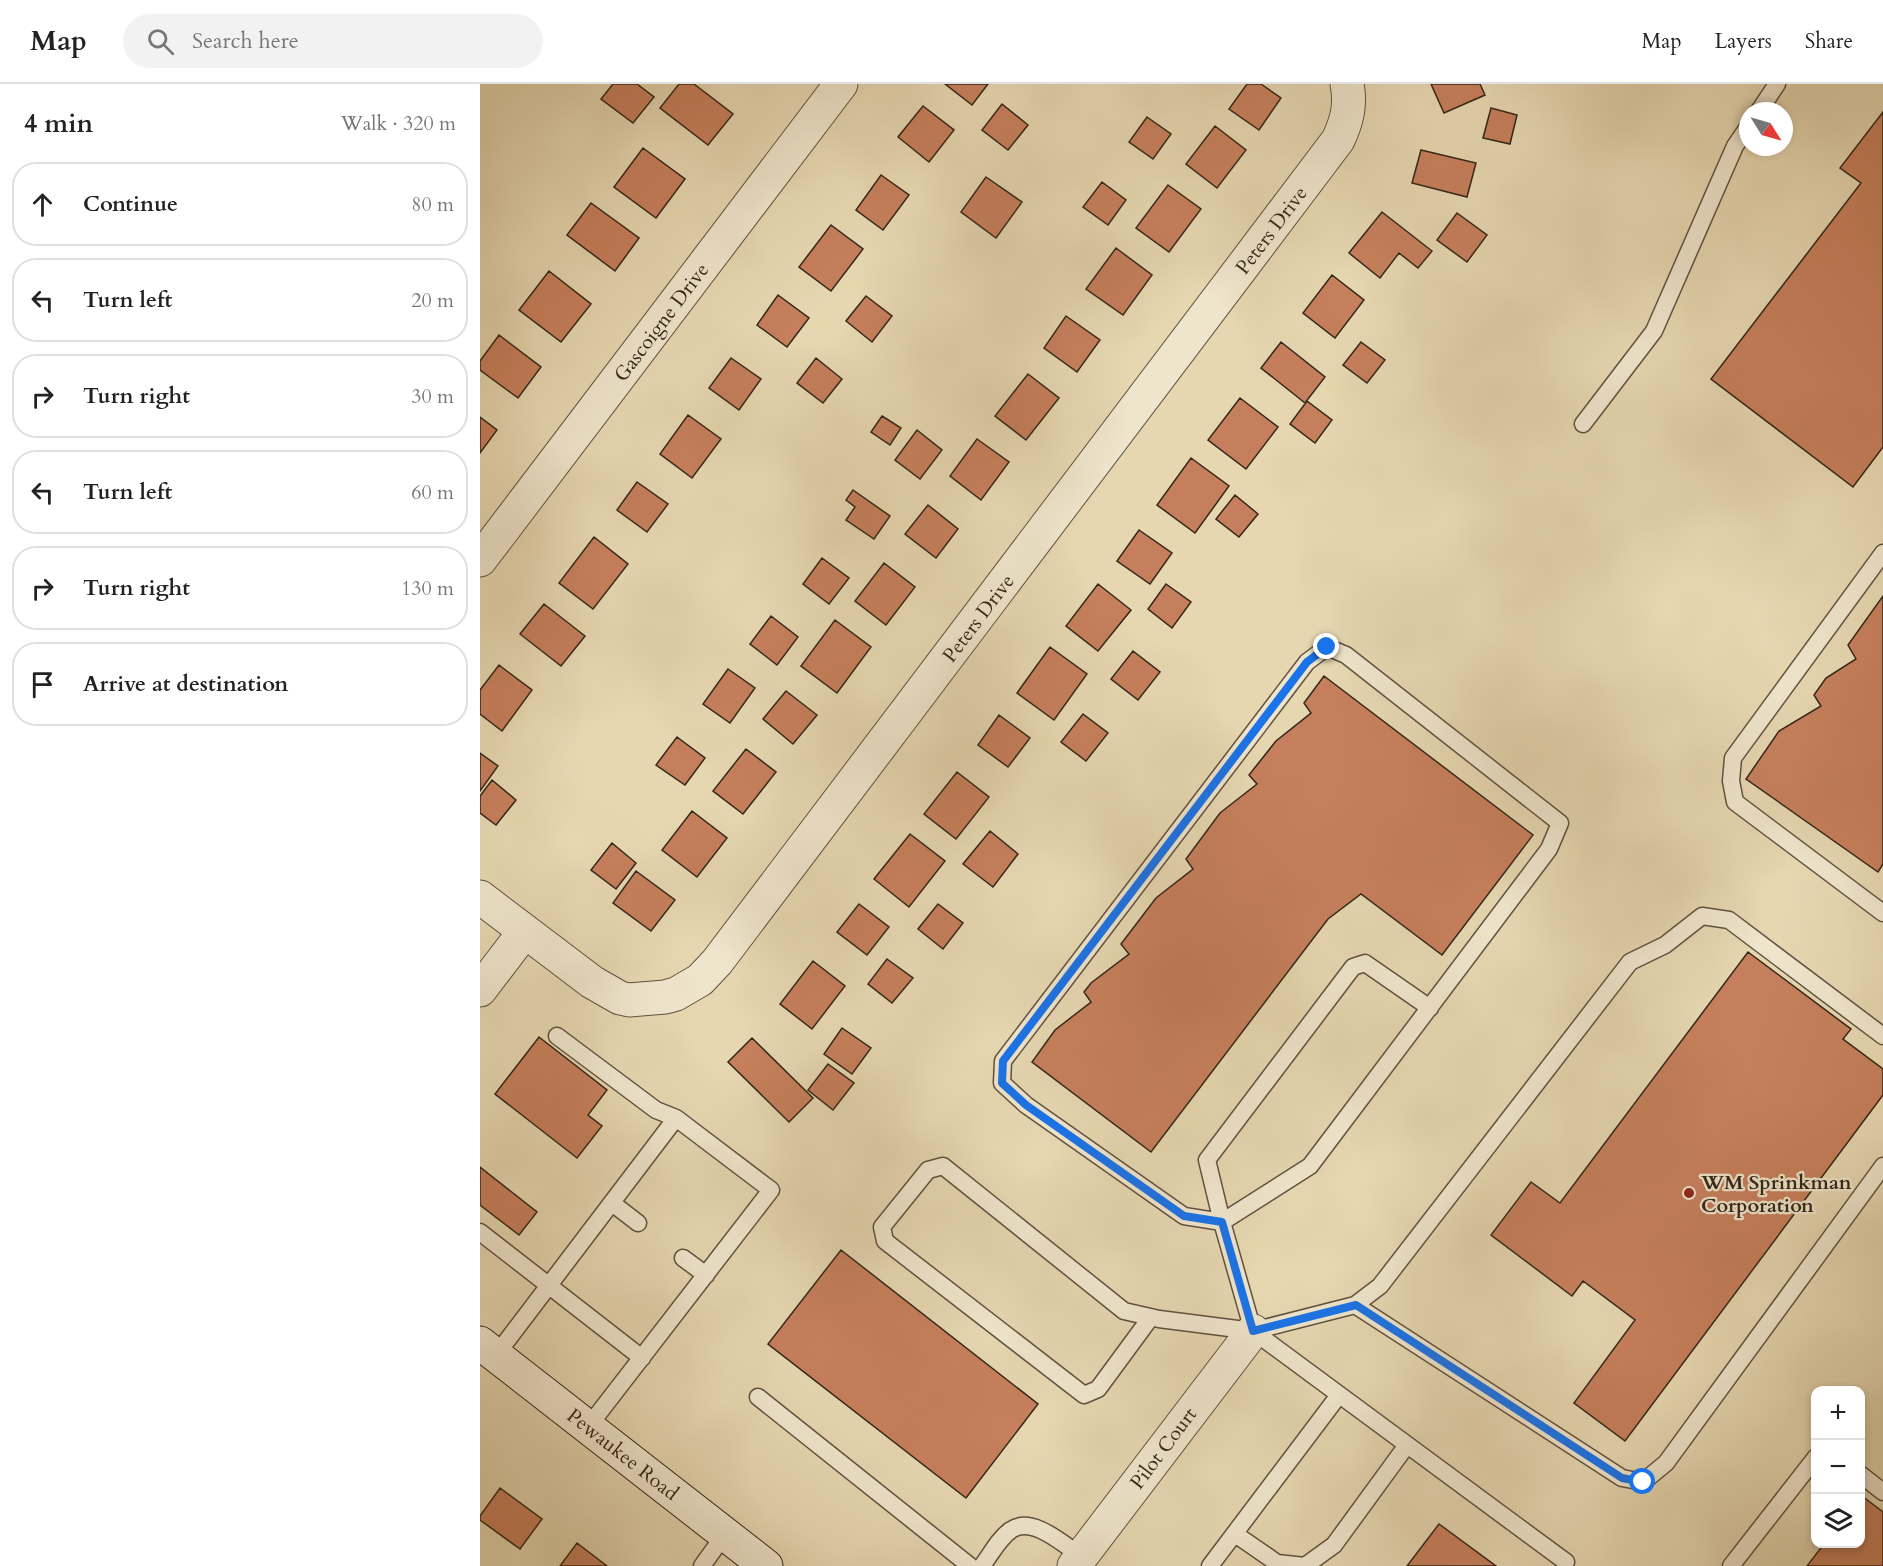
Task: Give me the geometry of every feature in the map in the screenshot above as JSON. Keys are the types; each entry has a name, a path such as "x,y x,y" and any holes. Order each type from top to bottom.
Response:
{"street":[{"name":"Gascoigne Drive","path":"480,560 841,84"},
{"name":"Peters Drive","path":"525,932 592,982 620,998 629,1000 665,997 676,994 700,980 717,962 1338,140 1349,110 1347,84"},
{"path":"480,897 525,932 480,990"},
{"name":"Pilot Court","path":"1077,1561 1253,1331"},
{"name":"Pewaukee Road","path":"488,1349 766,1566"}],"lane":[{"path":"1765,102 1777,84"},
{"path":"1583,424 1654,331 1739,140"},
{"path":"1883,553 1733,758 1731,781 1736,802 1883,913"},
{"path":"1327,647 1346,656 1560,823 1549,849 1430,1008 1310,1166 1222,1222 1184,1216 1026,1105 1002,1083 1003,1061 1307,662 1327,647"},
{"path":"1151,1317 1098,1389 1084,1395 885,1242 882,1227 928,1170 943,1166 1124,1311 1253,1331 1356,1305 1380,1286 1630,962 1665,945 1701,916 1729,920 1883,1036"},
{"path":"1430,1008 1365,963 1353,967 1207,1160 1222,1222 1253,1331 1566,1562"},
{"path":"557,1036 656,1110 676,1118 771,1191 588,1427"},
{"path":"488,1349 549,1286 676,1118"},
{"path":"1356,1305 1622,1478 1643,1482 1666,1463 1883,1166"},
{"path":"612,1203 639,1223"},
{"path":"480,1232 642,1358"},
{"path":"684,1258 706,1275"},
{"path":"1210,1566 1339,1395"},
{"path":"758,1397 970,1566"},
{"path":"1235,1534 1278,1563 1305,1566 1334,1545 1407,1445"},
{"path":"1731,1566 1811,1462"},
{"path":"1865,1478 1883,1492"},
{"path":"982,1566 1013,1528 1024,1525 1046,1532 1077,1561"},
{"path":"702,1566 725,1534"}],"building":[{"path":"613,84 637,84 654,97 633,123 601,99"},
{"path":"679,84 694,84 733,114 708,145 660,108"},
{"path":"945,84 988,84 972,105"},
{"path":"1247,84 1261,84 1281,98 1259,130 1229,109"},
{"path":"1431,84 1480,84 1485,95 1444,113"},
{"path":"1002,104 1028,125 1008,150 982,130"},
{"path":"923,106 954,130 929,162 898,137"},
{"path":"1491,108 1517,115 1510,144 1483,138"},
{"path":"1883,112 1883,447 1853,487 1711,379 1861,183 1840,168"},
{"path":"1147,117 1171,134 1153,159 1129,142"},
{"path":"1215,126 1246,150 1217,188 1186,164"},
{"path":"643,148 685,179 656,218 614,187"},
{"path":"1421,150 1476,163 1467,197 1412,183"},
{"path":"881,175 909,195 883,230 856,210"},
{"path":"986,177 1022,202 996,238 961,212"},
{"path":"1102,182 1126,200 1108,225 1083,207"},
{"path":"1168,185 1201,209 1169,252 1136,228"},
{"path":"591,203 639,238 615,271 567,235"},
{"path":"1382,212 1432,251 1418,268 1399,253 1380,278 1349,253"},
{"path":"1457,213 1487,235 1467,262 1437,240"},
{"path":"831,225 863,249 831,291 799,267"},
{"path":"1116,248 1152,275 1123,315 1086,289"},
{"path":"549,271 591,304 561,342 519,310"},
{"path":"1332,275 1364,300 1335,338 1303,313"},
{"path":"778,295 809,318 787,347 757,325"},
{"path":"866,296 892,316 872,342 846,321"},
{"path":"1066,316 1100,340 1077,372 1044,348"},
{"path":"499,335 541,367 518,398 480,370 480,361"},
{"path":"1281,342 1325,377 1305,403 1261,368"},
{"path":"1361,342 1385,360 1367,383 1343,365"},
{"path":"731,358 761,379 739,410 709,388"},
{"path":"816,358 842,379 823,403 797,383"},
{"path":"1028,374 1059,398 1026,440 995,416"},
{"path":"1240,398 1278,427 1246,469 1208,440"},
{"path":"1307,401 1332,420 1315,443 1290,424"},
{"path":"688,415 721,439 692,478 660,454"},
{"path":"882,416 901,428 890,445 871,432"},
{"path":"480,417 497,430 480,453"},
{"path":"917,430 942,450 920,479 895,460"},
{"path":"977,439 1009,462 981,500 950,476"},
{"path":"1191,458 1229,486 1195,533 1157,505"},
{"path":"637,482 668,504 647,532 617,510"},
{"path":"853,490 890,516 874,539 846,520 855,507 846,500"},
{"path":"1235,495 1258,514 1239,537 1216,519"},
{"path":"928,505 958,529 936,558 905,534"},
{"path":"1139,530 1172,553 1150,584 1117,561"},
{"path":"594,537 628,564 593,609 559,583"},
{"path":"822,558 849,578 829,604 803,584"},
{"path":"884,563 915,587 886,625 855,601"},
{"path":"1098,584 1131,610 1098,651 1066,626"},
{"path":"1166,584 1191,602 1172,628 1148,609"},
{"path":"1883,596 1883,864 1878,872 1746,779 1779,731 1821,706 1814,695 1826,678 1856,659 1848,645"},
{"path":"544,604 585,636 561,666 520,634"},
{"path":"771,616 798,637 777,665 750,644"},
{"path":"835,620 871,647 837,693 801,666"},
{"path":"1050,647 1087,674 1054,720 1017,693"},
{"path":"1133,651 1160,672 1138,700 1111,679"},
{"path":"499,665 532,690 502,731 480,714 480,690"},
{"path":"728,669 755,688 730,723 703,704"},
{"path":"1324,676 1533,835 1442,955 1361,894 1328,919 1151,1152 1032,1062 1055,1030 1091,1002 1084,992 1091,983 1129,954 1121,944 1156,898 1193,869 1186,859 1220,813 1257,784 1249,775 1276,741 1311,713 1304,703"},
{"path":"786,691 817,715 793,744 763,719"},
{"path":"1083,714 1108,733 1086,761 1061,742"},
{"path":"999,715 1030,738 1008,767 978,745"},
{"path":"677,737 705,758 685,785 656,765"},
{"path":"746,749 776,772 743,814 713,791"},
{"path":"480,753 498,766 480,791"},
{"path":"957,772 989,797 956,839 924,814"},
{"path":"492,780 516,800 496,825 480,813 480,796"},
{"path":"692,811 727,838 697,877 662,850"},
{"path":"990,831 1018,854 993,887 963,864"},
{"path":"910,834 945,861 909,907 874,879"},
{"path":"612,843 636,863 616,889 591,870"},
{"path":"636,871 675,900 651,931 613,903"},
{"path":"859,904 889,927 867,955 837,932"},
{"path":"938,904 963,923 943,949 918,929"},
{"name":"WM Sprinkman Corporation","path":"1748,952 1851,1029 1843,1039 1883,1069 1883,1095 1625,1441 1574,1403 1635,1320 1583,1281 1572,1296 1491,1235 1531,1182 1560,1203"},
{"path":"887,959 913,978 892,1003 868,984"},
{"path":"813,961 845,986 812,1029 780,1004"},
{"path":"842,1028 871,1048 852,1074 824,1054"},
{"path":"539,1037 607,1090 588,1115 602,1126 577,1158 495,1094"},
{"path":"752,1038 813,1098 789,1122 728,1062"},
{"path":"828,1064 854,1083 833,1110 808,1090"},
{"path":"480,1167 537,1212 519,1235 480,1205"},
{"path":"841,1250 1038,1404 966,1498 768,1344"},
{"path":"500,1488 542,1519 520,1549 480,1520 480,1516"},
{"path":"1865,1498 1883,1512 1883,1566 1807,1566 1821,1548 1865,1548"},
{"path":"1439,1524 1496,1566 1407,1566"},
{"path":"577,1543 607,1566 560,1566"}],"place":[{"name":"WM Sprinkman Corporation","path":"1689,1193"}],"route":[{"path":"1327,647 1307,662 1003,1061 1002,1083 1026,1105 1184,1216 1222,1222 1253,1331 1356,1305 1622,1478 1643,1482"}]}
